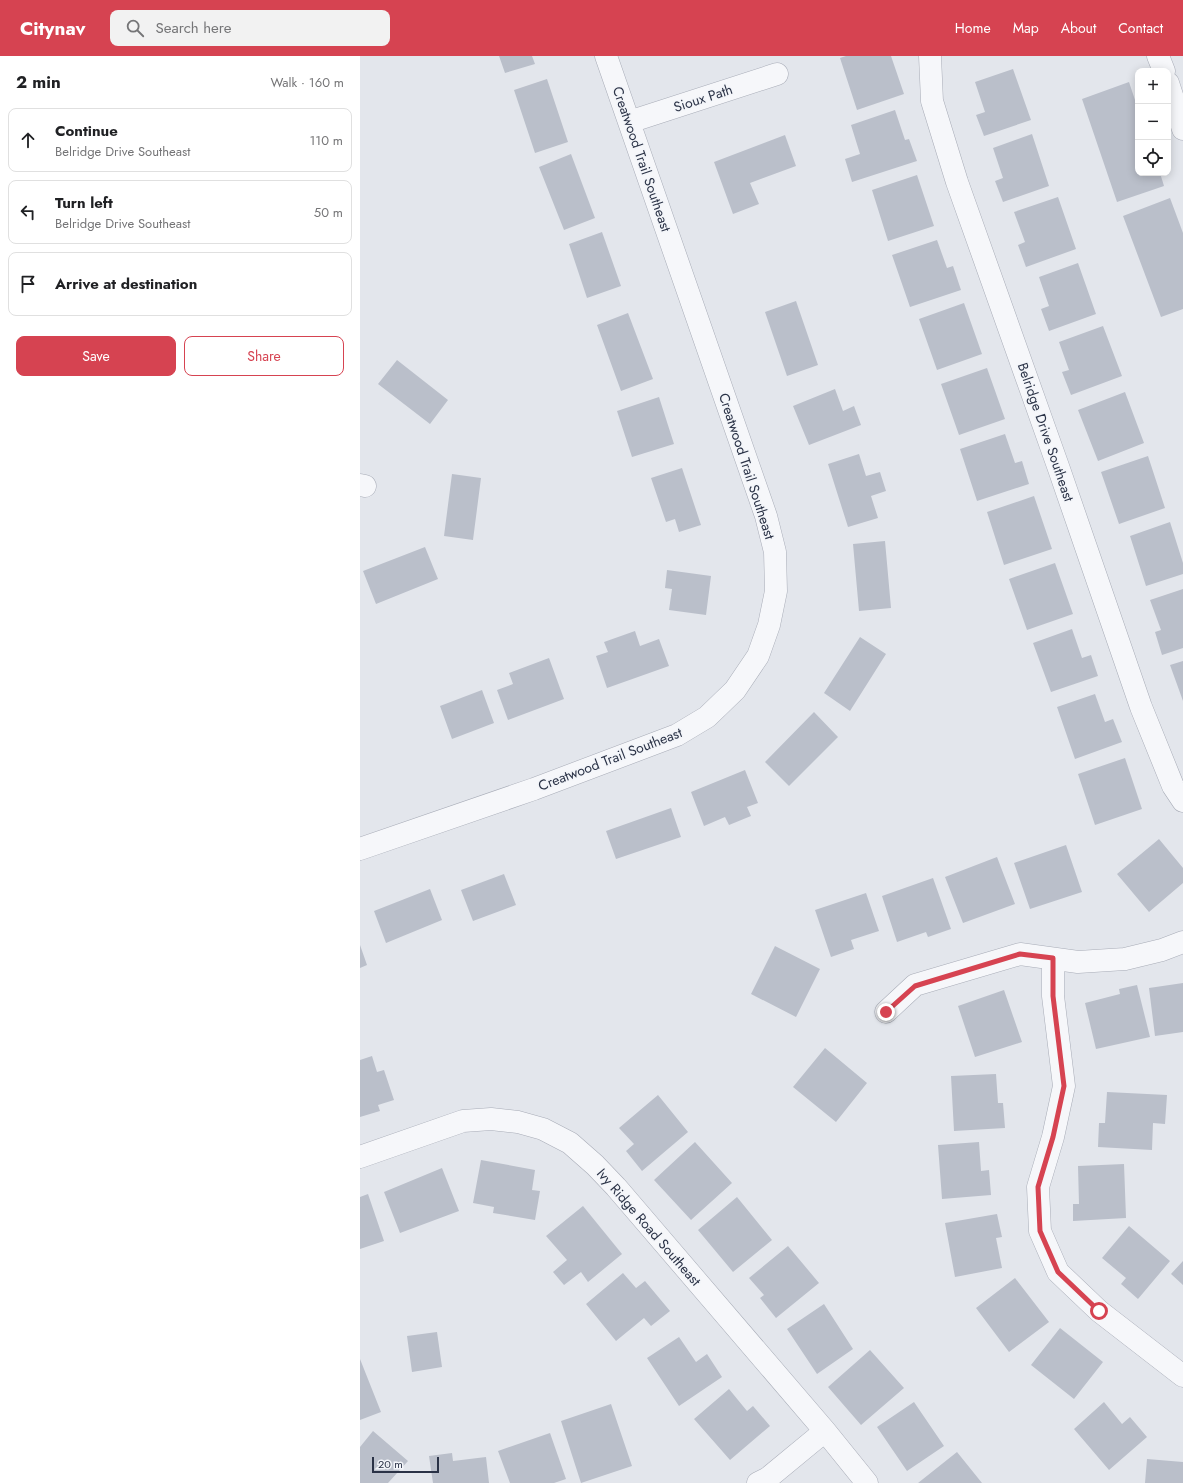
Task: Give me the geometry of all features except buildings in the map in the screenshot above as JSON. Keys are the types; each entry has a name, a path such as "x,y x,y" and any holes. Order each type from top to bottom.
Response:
{"street":[{"name":"Creatwood Trail Southeast","path":"360,849 534,789 677,735 707,717 736,690 758,656 769,625 776,591 775,552 766,516 606,56"},
{"name":"Belridge Drive Southeast","path":"930,56 932,101 957,182 1059,469 1140,707 1173,786 1183,801"},
{"name":"Sioux Path","path":"629,122 777,74"},
{"path":"1171,92 1183,129"},
{"path":"886,1012 915,986 1020,954 1078,962 1124,959 1162,950 1183,942"},
{"path":"1053,958 1053,996 1064,1086 1053,1137 1038,1187 1040,1231 1058,1272 1099,1311 1183,1376"},
{"name":"Ivy Ridge Road Southeast","path":"360,1157 463,1121 491,1119 518,1122 543,1129 570,1144 595,1165 616,1187 826,1431 867,1483"},
{"path":"758,1483 768,1478 826,1431"}],"route":[{"path":"886,1012 915,986 1020,954 1053,958 1053,996 1064,1086 1053,1137 1038,1187 1040,1231 1058,1272 1099,1311"}]}
